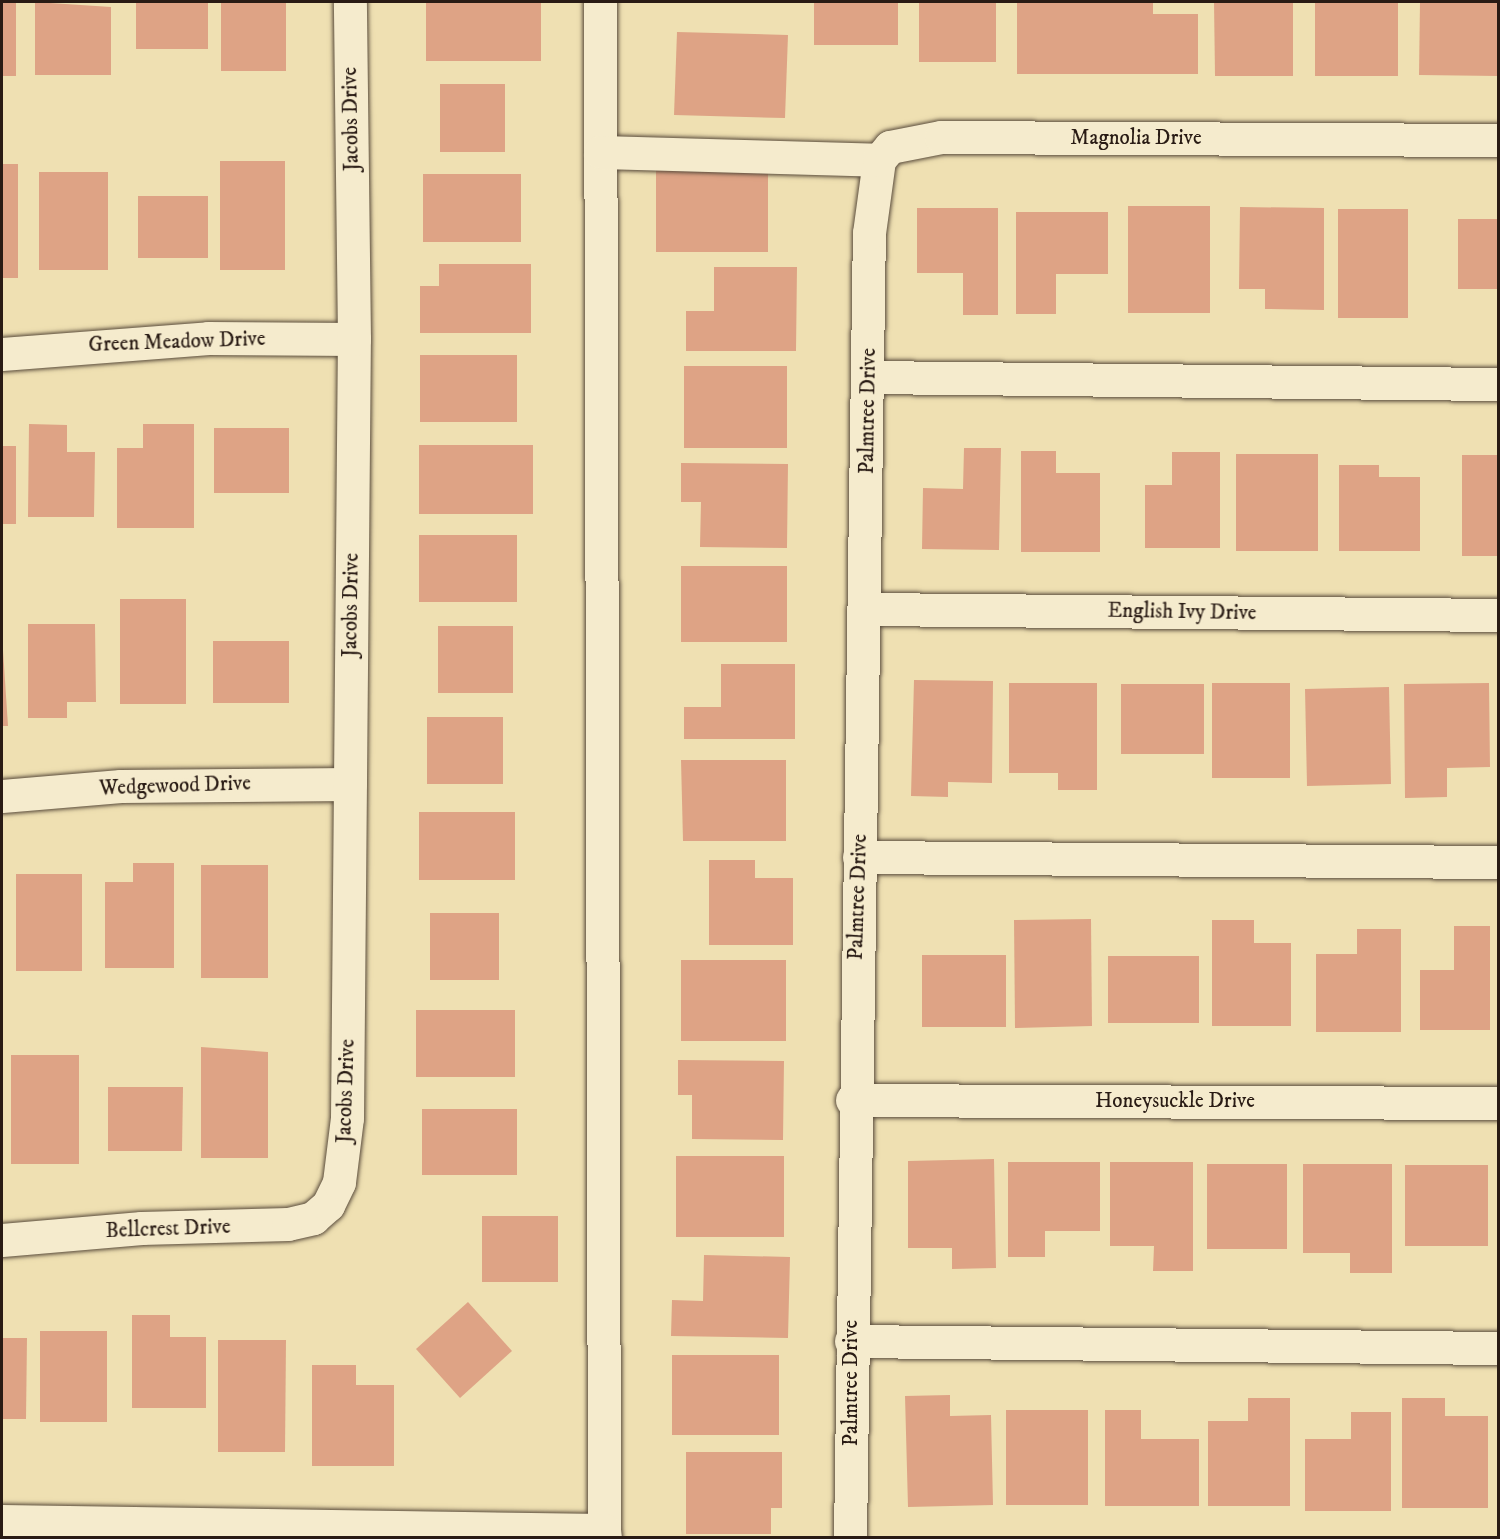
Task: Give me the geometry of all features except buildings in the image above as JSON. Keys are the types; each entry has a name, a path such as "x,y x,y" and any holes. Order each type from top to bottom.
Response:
{"street":[{"name":"Jacobs Drive","path":"328,1205 343,1162 347,1118 354,339 350,2"},
{"path":"2,1521 101,1530 605,1534 600,2"},
{"name":"Magnolia Drive","path":"879,160 890,147 941,137 1498,140"},
{"path":"600,152 879,160"},
{"name":"Palmtree Drive","path":"850,1538 852,1100 866,609 869,256 879,160"},
{"name":"Green Meadow Drive","path":"2,354 208,338 354,339"},
{"path":"868,377 1498,384"},
{"name":"English Ivy Drive","path":"866,609 1498,615"},
{"name":"Wedgewood Drive","path":"2,796 121,786 350,784"},
{"path":"859,857 1498,862"},
{"name":"Honeysuckle Drive","path":"852,1100 1498,1103"},
{"name":"Bellcrest Drive","path":"2,1240 141,1228 288,1224 313,1218 328,1205"},
{"path":"852,1341 1498,1348"}]}
